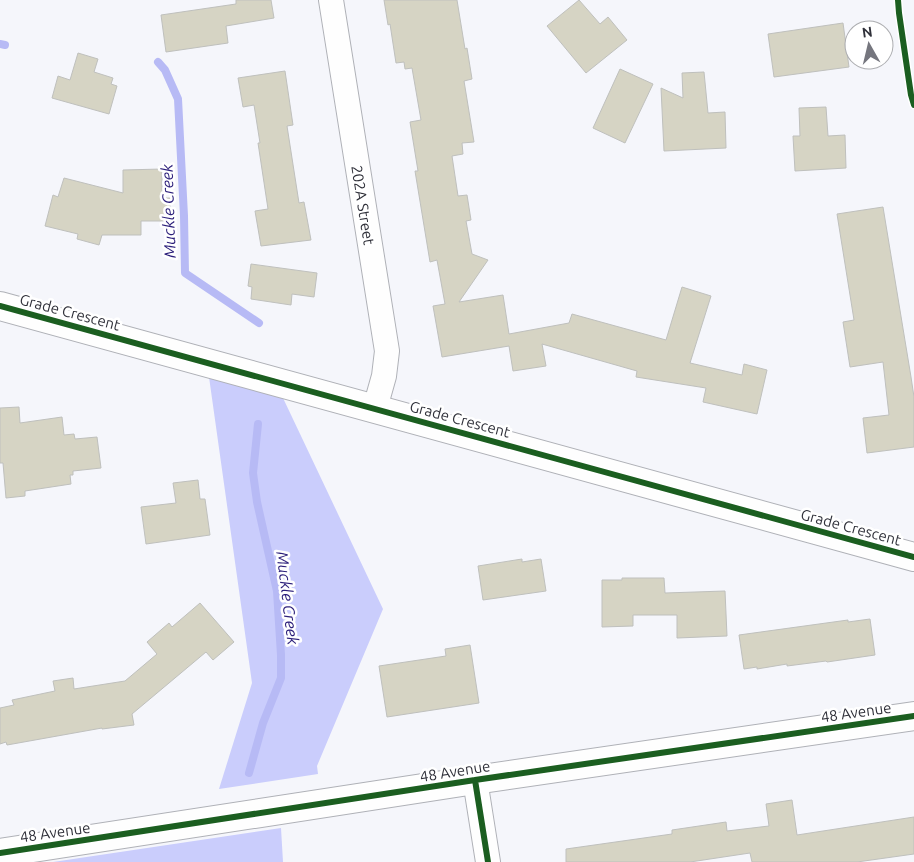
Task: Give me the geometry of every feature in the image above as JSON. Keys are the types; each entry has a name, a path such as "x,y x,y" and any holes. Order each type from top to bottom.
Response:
{"street":[{"name":"202A Street","path":"331,0 387,351 384,376 375,408"},
{"name":"Grade Crescent","path":"0,306 914,557"},
{"name":"48 Avenue","path":"0,853 475,780 914,716"},
{"path":"475,780 488,862"}],"shaded area":[{"path":"209,377 283,398 383,609 317,766 318,774 219,789 252,683"},
{"path":"281,828 283,862 53,862"}],"building":[{"path":"236,0 271,0 274,18 226,26 228,43 166,52 161,15 236,4"},
{"path":"384,0 457,0 472,79 464,81 474,142 462,143 463,154 452,156 458,196 467,195 471,220 466,221 472,254 488,260 459,302 503,295 509,334 569,323 572,314 666,340 682,287 711,296 690,363 742,375 744,364 767,370 757,414 703,402 706,388 636,377 637,371 542,344 546,366 513,371 509,346 442,357 433,306 445,304 437,260 430,262 415,171 418,171 410,122 421,120 412,68 405,69 404,62 396,63"},
{"path":"579,0 600,24 608,17 627,40 586,73 547,26"},
{"path":"843,23 844,68 774,77 768,34"},
{"path":"78,53 98,59 94,72 113,78 111,84 117,86 109,114 52,98 58,76 70,80"},
{"path":"620,69 653,84 625,143 593,128"},
{"path":"285,71 293,125 287,126 299,203 304,202 311,240 261,246 255,211 268,209 258,143 260,143 254,105 243,107 238,78"},
{"path":"704,72 708,113 725,112 726,148 664,151 661,88 683,98 682,73"},
{"path":"826,107 828,136 845,135 846,168 795,171 793,136 800,136 799,108"},
{"path":"162,169 162,198 170,198 170,221 141,221 141,235 102,235 99,245 77,239 78,234 45,226 53,195 58,197 64,178 123,193 123,170"},
{"path":"883,207 914,397 914,447 867,453 863,418 889,415 883,362 850,367 843,322 854,320 837,214"},
{"path":"251,264 317,273 314,297 292,294 291,305 251,299 252,287 248,286"},
{"path":"19,407 20,423 62,417 64,435 74,434 75,439 97,437 101,468 73,471 73,475 70,475 71,484 25,491 25,496 6,498 3,463 0,463 0,408"},
{"path":"198,480 200,499 205,499 210,535 146,544 141,507 176,503 173,483"},
{"path":"522,559 522,562 541,559 546,591 483,600 478,566"},
{"path":"622,578 664,578 665,593 725,591 727,636 677,638 677,615 633,615 633,626 602,627 602,580 622,580"},
{"path":"200,603 234,642 213,660 206,652 132,714 134,725 102,728 7,745 6,742 0,744 0,708 14,705 12,700 55,691 53,681 73,678 74,689 125,681 157,654 147,642 169,623 172,627"},
{"path":"870,619 875,655 827,662 744,669 739,635 848,620 848,622"},
{"path":"470,645 479,703 387,717 379,666 446,656 445,649"},
{"path":"792,800 797,835 914,817 914,854 857,862 752,862 750,853 690,862 566,862 566,849 672,834 672,830 726,822 727,831 769,826 766,804"}],"waterway":[{"name":"Muckle Creek","path":"0,44 5,45"},
{"name":"Muckle Creek","path":"158,62 165,70 178,99 185,273 259,323"},
{"name":"Muckle Creek","path":"249,773 263,723 281,678 277,591 257,502 253,473 258,424"}],"cycle path":[{"path":"898,0 914,105"},
{"path":"0,306 914,557"},
{"path":"0,853 475,780 914,716"},
{"path":"475,780 488,862"}]}
